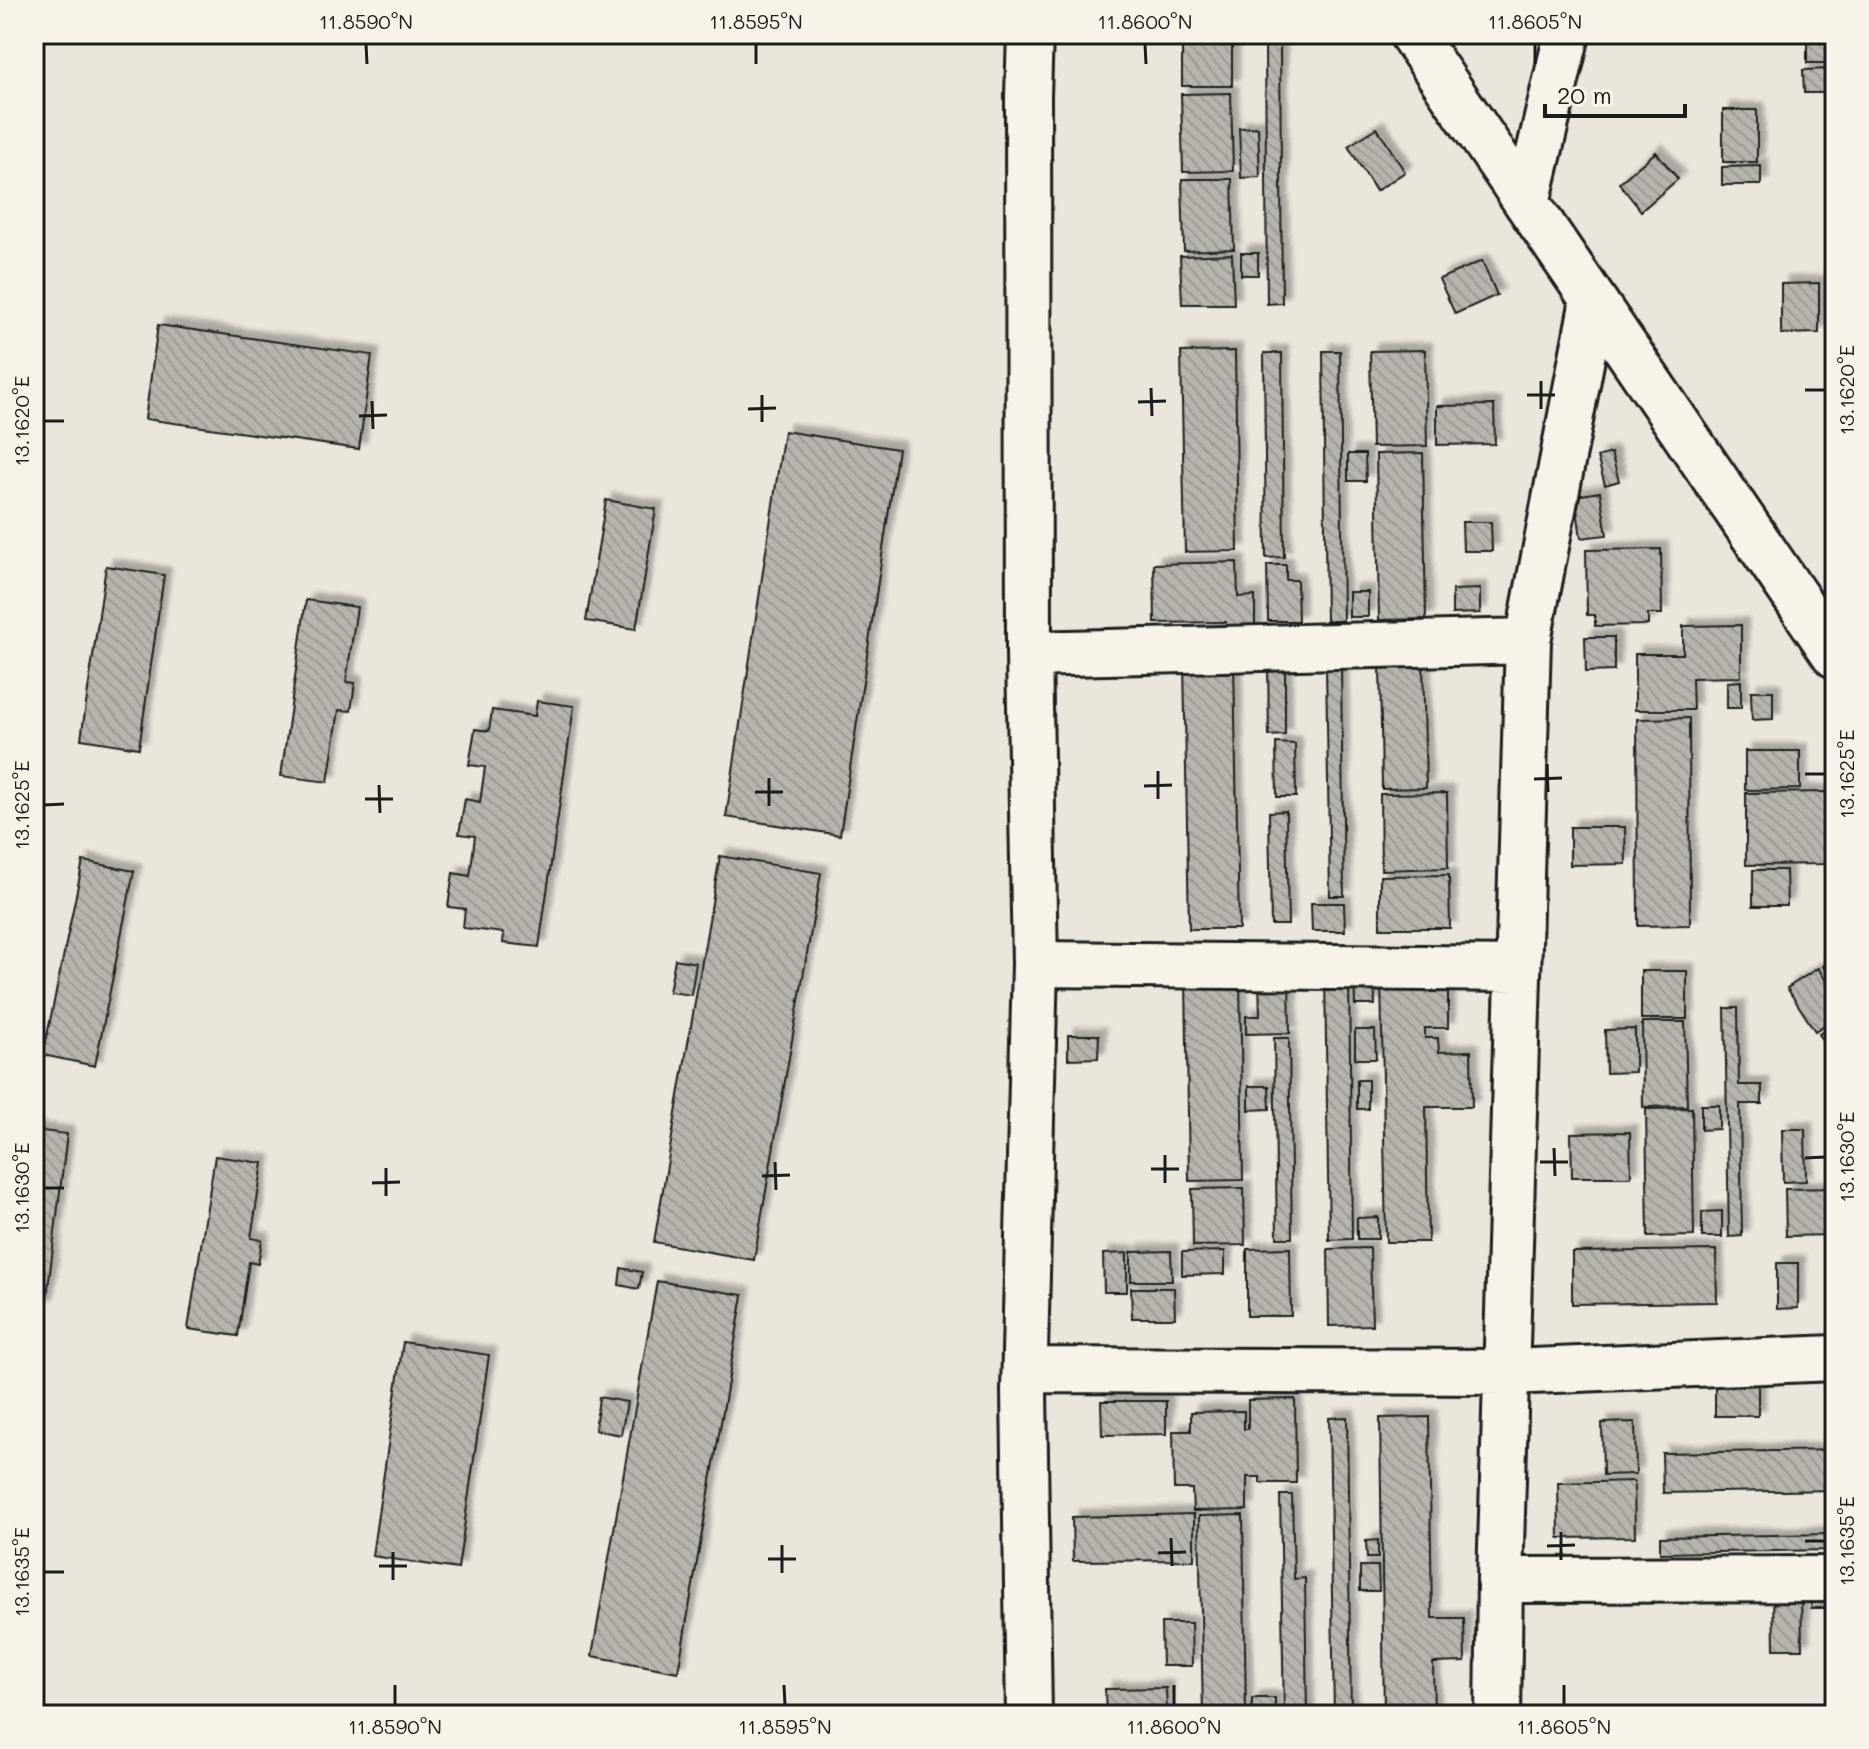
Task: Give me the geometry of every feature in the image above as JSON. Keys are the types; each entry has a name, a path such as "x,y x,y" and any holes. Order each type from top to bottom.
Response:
{"street":[{"path":"1029,1715 1024,1391 1035,964 1029,654 1030,34"},
{"path":"1412,34 1835,655"},
{"path":"1527,203 1567,34"},
{"path":"1498,1715 1528,641 1593,300"},
{"path":"1029,654 1528,641"},
{"path":"1035,964 1518,969"},
{"path":"1025,1370 1507,1372 1835,1358"},
{"path":"1500,1580 1835,1579"}],"building":[{"path":"1807,34 1835,34 1835,63 1807,63"},
{"path":"1182,37 1232,37 1232,86 1182,86"},
{"path":"1265,44 1280,44 1282,303 1267,304"},
{"path":"1831,69 1832,93 1804,93 1803,70"},
{"path":"1231,93 1233,171 1183,172 1181,94"},
{"path":"1723,110 1757,110 1757,162 1723,162"},
{"path":"1258,127 1260,177 1241,178 1239,128"},
{"path":"1377,128 1405,172 1376,191 1348,146"},
{"path":"1656,152 1678,179 1641,211 1619,183"},
{"path":"1761,166 1761,185 1722,185 1722,167"},
{"path":"1182,179 1232,179 1234,249 1184,251"},
{"path":"1241,253 1258,253 1258,275 1241,275"},
{"path":"1232,254 1234,304 1182,304 1180,256"},
{"path":"1482,261 1497,295 1455,314 1439,279"},
{"path":"1819,283 1819,333 1781,334 1781,284"},
{"path":"1830,289 1835,289 1835,360 1830,360"},
{"path":"158,325 372,355 359,449 145,419"},
{"path":"1425,350 1427,446 1372,447 1370,351"},
{"path":"1235,351 1238,551 1185,552 1181,352"},
{"path":"1323,351 1340,351 1343,621 1326,621"},
{"path":"1264,353 1282,353 1284,557 1266,558"},
{"path":"1494,405 1495,444 1437,445 1437,406"},
{"path":"784,431 898,449 840,835 726,817"},
{"path":"1423,453 1426,619 1379,620 1376,454"},
{"path":"1611,453 1619,481 1605,485 1597,457"},
{"path":"1348,454 1365,454 1366,481 1348,481"},
{"path":"1600,492 1607,535 1581,538 1575,496"},
{"path":"606,500 656,509 636,629 586,621"},
{"path":"1462,522 1491,522 1492,551 1463,551"},
{"path":"1661,549 1662,614 1648,614 1648,625 1595,626 1595,615 1587,615 1586,550"},
{"path":"1237,562 1238,597 1255,596 1255,633 1226,634 1226,622 1155,623 1154,564"},
{"path":"1267,565 1286,565 1286,580 1297,580 1298,621 1268,621"},
{"path":"106,566 164,575 139,748 81,739"},
{"path":"1480,589 1480,613 1452,614 1452,590"},
{"path":"1349,592 1368,592 1368,617 1349,617"},
{"path":"306,600 357,607 346,682 355,683 351,711 339,710 328,782 281,776"},
{"path":"1741,625 1741,677 1692,678 1693,710 1635,710 1635,654 1683,654 1683,626"},
{"path":"1585,637 1614,637 1614,671 1586,672"},
{"path":"1268,662 1285,662 1285,735 1269,736"},
{"path":"1423,662 1426,788 1382,789 1380,663"},
{"path":"1234,663 1239,929 1189,929 1184,664"},
{"path":"1326,666 1341,666 1344,896 1330,896"},
{"path":"1741,681 1741,708 1727,708 1727,682"},
{"path":"1751,691 1773,691 1773,719 1752,720"},
{"path":"537,701 574,706 539,947 503,943 504,933 463,928 465,909 448,907 453,873 470,876 475,836 459,834 465,799 480,802 485,767 469,765 475,729 489,731 492,710 535,716"},
{"path":"1689,718 1690,925 1638,926 1637,719"},
{"path":"1276,743 1295,744 1296,797 1277,797"},
{"path":"1745,751 1800,751 1800,789 1745,790"},
{"path":"1828,792 1828,864 1746,865 1746,793"},
{"path":"1447,793 1448,868 1381,870 1380,794"},
{"path":"1286,811 1288,925 1271,925 1269,812"},
{"path":"1570,827 1625,827 1626,864 1570,865"},
{"path":"720,856 821,873 754,1260 654,1242"},
{"path":"83,861 134,871 95,1066 43,1055"},
{"path":"1753,870 1786,870 1787,906 1753,906"},
{"path":"1449,875 1450,928 1380,928 1380,876"},
{"path":"1311,903 1344,903 1345,931 1312,931"},
{"path":"1835,958 1835,985 1823,966"},
{"path":"675,959 696,963 691,995 669,992"},
{"path":"1818,968 1835,995 1835,1018 1815,1031 1787,988"},
{"path":"1641,971 1687,971 1687,1019 1641,1019"},
{"path":"1354,973 1374,973 1375,1005 1355,1005"},
{"path":"1349,975 1352,1239 1329,1240 1325,976"},
{"path":"1448,976 1448,1028 1425,1028 1425,1038 1438,1038 1439,1052 1471,1051 1472,1107 1426,1107 1428,1242 1386,1242 1381,977"},
{"path":"1240,977 1243,1180 1189,1181 1186,978"},
{"path":"1259,979 1289,979 1290,1033 1246,1034 1246,1016 1260,1016"},
{"path":"1725,1008 1738,1008 1739,1085 1762,1085 1762,1104 1740,1104 1742,1236 1729,1237"},
{"path":"1642,1022 1685,1022 1687,1106 1643,1107"},
{"path":"1835,1023 1835,1061 1819,1034"},
{"path":"1635,1029 1635,1072 1606,1073 1605,1030"},
{"path":"1355,1030 1375,1030 1376,1059 1355,1059"},
{"path":"1068,1035 1099,1035 1098,1058 1068,1059"},
{"path":"1274,1038 1289,1038 1292,1238 1277,1238"},
{"path":"1357,1080 1368,1080 1368,1109 1357,1109"},
{"path":"1249,1086 1269,1086 1270,1109 1249,1110"},
{"path":"1701,1105 1719,1105 1719,1129 1701,1130"},
{"path":"1692,1108 1694,1236 1648,1237 1646,1109"},
{"path":"1782,1129 1805,1129 1806,1181 1783,1182"},
{"path":"34,1130 67,1134 46,1305 34,1304"},
{"path":"1630,1132 1631,1177 1572,1177 1571,1133"},
{"path":"215,1156 263,1163 251,1238 262,1240 258,1264 249,1262 238,1336 188,1329"},
{"path":"1244,1188 1245,1245 1193,1246 1192,1189"},
{"path":"1835,1188 1835,1235 1786,1236 1785,1189"},
{"path":"1722,1211 1722,1237 1702,1237 1702,1212"},
{"path":"1378,1217 1378,1239 1357,1239 1357,1218"},
{"path":"1290,1248 1291,1316 1247,1316 1247,1249"},
{"path":"1370,1248 1372,1325 1329,1326 1328,1249"},
{"path":"1716,1250 1717,1302 1572,1304 1572,1252"},
{"path":"1171,1251 1172,1281 1131,1281 1131,1252"},
{"path":"1225,1251 1225,1274 1182,1275 1182,1252"},
{"path":"1127,1253 1127,1292 1104,1292 1103,1254"},
{"path":"1777,1263 1798,1263 1798,1308 1777,1309"},
{"path":"621,1268 642,1272 639,1289 619,1285"},
{"path":"657,1281 743,1295 678,1672 592,1656"},
{"path":"1131,1288 1174,1288 1175,1318 1132,1318"},
{"path":"403,1342 489,1355 458,1569 372,1556"},
{"path":"1715,1383 1758,1383 1758,1416 1715,1416"},
{"path":"599,1397 627,1402 621,1435 595,1430"},
{"path":"1295,1399 1296,1483 1260,1483 1260,1477 1247,1477 1247,1510 1193,1511 1192,1489 1174,1489 1173,1431 1191,1431 1191,1412 1244,1411 1244,1429 1248,1429 1248,1400"},
{"path":"1101,1401 1166,1401 1166,1434 1102,1435"},
{"path":"1347,1417 1351,1715 1334,1715 1329,1418"},
{"path":"1429,1417 1432,1618 1464,1618 1465,1662 1433,1663 1434,1715 1384,1715 1380,1418"},
{"path":"1635,1422 1636,1474 1603,1475 1602,1423"},
{"path":"1835,1450 1835,1490 1663,1493 1662,1453"},
{"path":"1634,1481 1635,1537 1559,1538 1558,1483"},
{"path":"1280,1495 1292,1495 1294,1579 1305,1578 1307,1715 1284,1715"},
{"path":"1194,1514 1194,1560 1073,1561 1072,1517"},
{"path":"1243,1515 1246,1715 1203,1715 1199,1516"},
{"path":"1835,1534 1835,1550 1660,1553 1660,1537"},
{"path":"1378,1540 1378,1558 1367,1558 1366,1541"},
{"path":"1360,1566 1378,1566 1379,1591 1360,1591"},
{"path":"1835,1584 1835,1608 1811,1608 1811,1588"},
{"path":"1773,1589 1801,1589 1802,1649 1774,1649"},
{"path":"1161,1623 1191,1623 1192,1666 1162,1666"},
{"path":"1166,1688 1167,1715 1106,1715 1105,1689"},
{"path":"1252,1698 1275,1698 1275,1715 1252,1715"}]}
